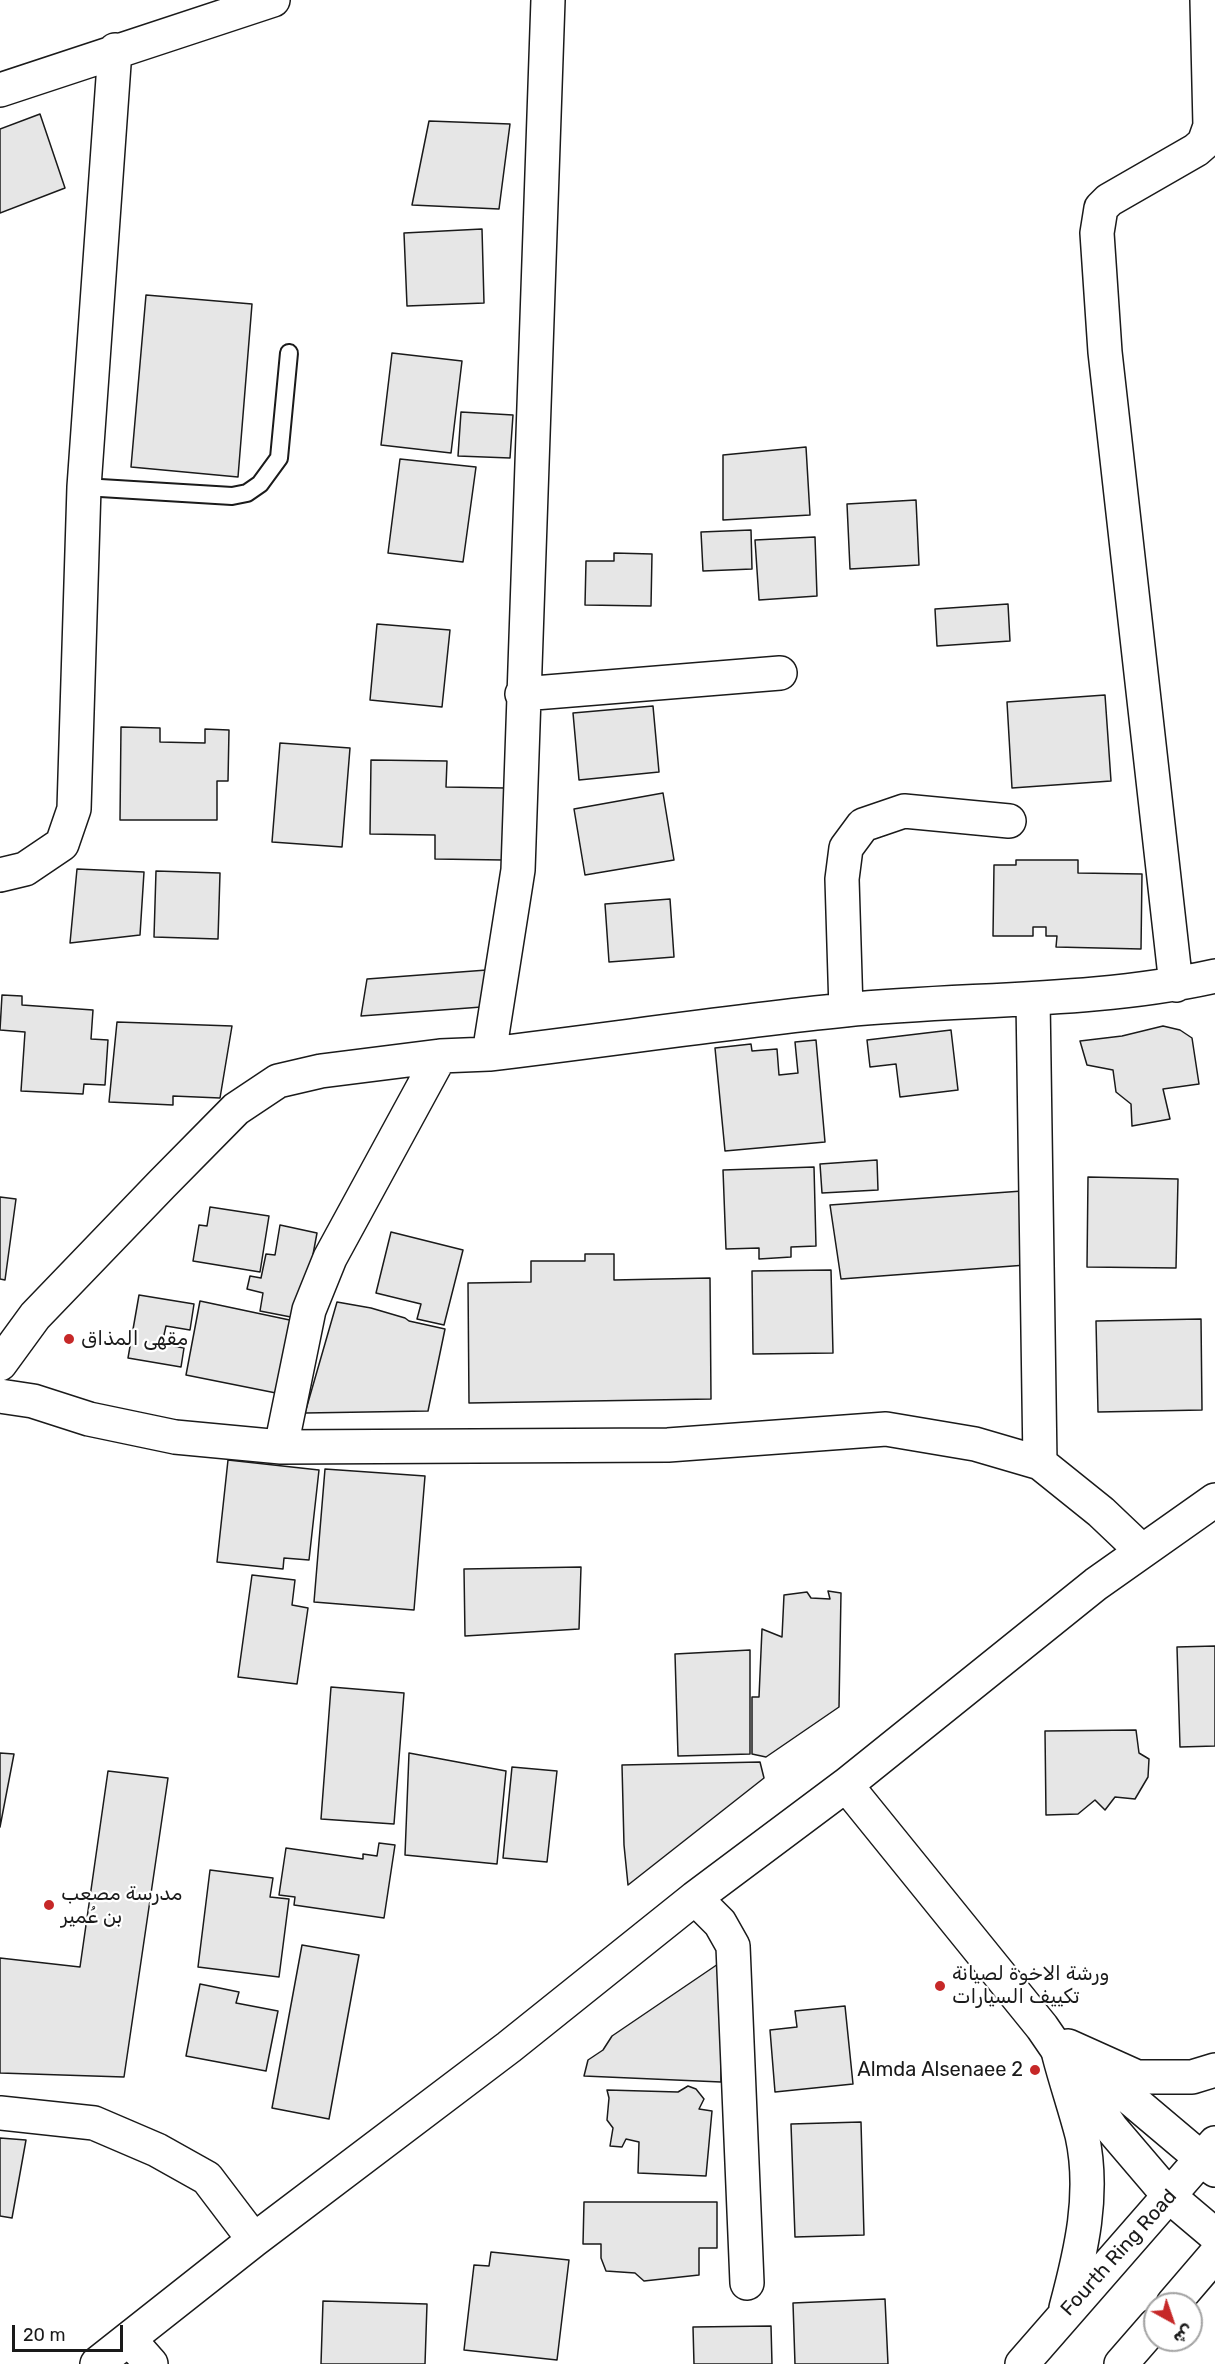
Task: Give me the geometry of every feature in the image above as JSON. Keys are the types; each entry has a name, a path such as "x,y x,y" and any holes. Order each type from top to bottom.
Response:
{"street":[{"path":"0,90 115,50 273,0"},
{"path":"489,1054 518,870 522,694 548,0"},
{"path":"1176,985 1105,352 1097,233 1101,208 1109,200 1196,150 1204,143 1208,135 1211,111 1207,0"},
{"path":"0,875 25,869 62,844 74,809 84,487 115,50"},
{"path":"522,694 780,674"},
{"path":"846,1010 842,879 846,848 862,825 903,811 1009,821"},
{"path":"0,1364 35,1316 236,1109 278,1081 321,1071 440,1056 489,1054 846,1010 1033,999 1176,985 1215,976"},
{"path":"1033,999 1040,1463"},
{"path":"281,1447 309,1310 330,1258 440,1056"},
{"path":"0,1396 33,1401 89,1419 175,1437 281,1447 668,1445 886,1429 975,1444 1040,1463 1101,1512 1142,1550"},
{"path":"97,2364 254,2240 509,2047 695,1898 846,1785 1142,1550 1215,1500"},
{"path":"846,1785 1041,2027 1063,2051 1112,2129 1170,2197 1215,2235"},
{"path":"695,1898 720,1923 733,1946 747,2283"},
{"path":"1063,2051 1137,2078 1192,2077 1215,2070"},
{"path":"1063,2051 1211,2157"},
{"path":"1063,2051 1082,2137 1088,2193 1081,2252 1065,2313"},
{"path":"0,2113 94,2123 157,2150 207,2178 254,2240"},
{"name":"Fourth Ring Road","path":"1022,2364 1170,2197 1211,2157"},
{"path":"1183,2292 1215,2255"},
{"path":"129,2339 151,2364"},
{"path":"1121,2364 1143,2339"}],"lane":[{"path":"84,487 232,496 247,493 260,484 279,458 289,353"}],"building":[{"path":"40,114 65,188 0,213 0,129"},
{"path":"429,121 510,124 499,209 412,205"},
{"path":"482,229 484,303 407,306 404,233"},
{"path":"146,295 252,304 238,477 131,467"},
{"path":"392,353 462,361 451,453 381,445"},
{"path":"461,412 513,415 510,458 458,456"},
{"path":"806,447 810,515 723,520 723,455"},
{"path":"400,459 476,467 463,562 388,553"},
{"path":"916,500 919,565 850,569 847,504"},
{"path":"751,530 752,569 703,571 701,532"},
{"path":"815,537 817,596 759,600 755,540"},
{"path":"614,553 652,554 651,606 585,605 586,561 614,561"},
{"path":"1008,604 1010,641 937,646 935,609"},
{"path":"377,624 450,630 442,707 370,700"},
{"path":"1105,695 1111,781 1012,788 1007,702"},
{"path":"653,706 659,772 579,780 573,713"},
{"path":"121,727 160,728 160,742 205,743 205,729 229,730 228,781 217,781 217,820 120,820"},
{"path":"280,743 350,748 342,847 272,842"},
{"path":"371,760 447,761 446,787 505,788 504,860 435,859 435,835 370,834"},
{"path":"663,793 674,860 585,875 574,809"},
{"path":"1016,860 1078,860 1078,873 1142,874 1141,949 1056,947 1057,936 1046,936 1046,927 1033,927 1033,936 993,936 994,865 1016,865"},
{"path":"77,869 144,872 140,935 70,943"},
{"path":"156,871 220,873 218,939 154,937"},
{"path":"670,899 674,957 609,962 605,904"},
{"path":"500,969 495,1006 361,1016 367,979"},
{"path":"2,995 22,996 22,1005 93,1010 91,1039 108,1040 105,1085 84,1084 83,1094 21,1091 25,1032 0,1030"},
{"path":"117,1022 232,1026 220,1098 173,1096 173,1105 109,1102"},
{"path":"1163,1026 1180,1030 1192,1038 1199,1084 1163,1089 1170,1119 1132,1126 1131,1104 1116,1092 1113,1070 1087,1065 1080,1041 1122,1036"},
{"path":"951,1030 958,1090 900,1097 896,1064 870,1067 867,1040"},
{"path":"816,1040 825,1142 725,1151 715,1048 751,1044 752,1051 777,1049 779,1075 798,1073 795,1042"},
{"path":"877,1160 878,1190 822,1193 820,1164"},
{"path":"814,1167 816,1246 791,1247 791,1257 759,1259 759,1248 726,1249 723,1170"},
{"path":"1088,1177 1178,1179 1176,1268 1087,1267"},
{"path":"1022,1191 1026,1265 841,1279 830,1205"},
{"path":"0,1197 16,1199 5,1280 0,1279"},
{"path":"210,1207 269,1216 260,1272 193,1261 199,1225 207,1226"},
{"path":"280,1225 317,1233 301,1319 260,1311 263,1293 247,1289 250,1276 261,1278 266,1254 275,1255"},
{"path":"391,1232 463,1250 444,1325 417,1319 421,1304 376,1293"},
{"path":"585,1254 614,1254 614,1280 710,1278 711,1399 469,1403 468,1283 531,1282 531,1261 585,1261"},
{"path":"831,1270 833,1353 753,1354 752,1271"},
{"path":"139,1295 194,1304 190,1330 166,1326 162,1344 184,1348 181,1367 128,1358"},
{"path":"200,1301 299,1322 281,1394 186,1375"},
{"path":"337,1302 371,1308 409,1321 445,1329 428,1411 305,1413"},
{"path":"1201,1319 1202,1410 1098,1412 1096,1321"},
{"path":"228,1460 319,1470 309,1560 284,1558 283,1569 217,1562"},
{"path":"325,1469 425,1476 414,1610 314,1602"},
{"path":"581,1567 579,1629 465,1636 464,1569"},
{"path":"252,1575 295,1580 292,1605 308,1608 297,1684 238,1677"},
{"path":"828,1591 841,1593 839,1707 766,1757 752,1754 752,1697 759,1697 762,1629 782,1637 784,1595 807,1592 811,1598 830,1599"},
{"path":"1215,1646 1215,1746 1180,1747 1177,1647"},
{"path":"750,1650 750,1754 678,1756 675,1654"},
{"path":"331,1687 404,1693 394,1824 321,1819"},
{"path":"1136,1730 1139,1753 1149,1759 1148,1777 1135,1799 1115,1797 1105,1810 1095,1800 1078,1814 1046,1815 1045,1731"},
{"path":"0,1753 14,1754 0,1827"},
{"path":"409,1753 506,1771 497,1864 405,1855"},
{"path":"760,1762 764,1778 628,1885 624,1845 622,1765"},
{"path":"512,1767 557,1771 547,1862 503,1858"},
{"path":"108,1771 168,1778 124,2077 0,2073 0,1958 80,1967"},
{"path":"379,1843 395,1845 384,1918 294,1905 295,1897 279,1895 286,1848 363,1859 363,1854 377,1856"},
{"path":"210,1870 273,1878 270,1897 289,1899 279,1977 198,1967"},
{"path":"302,1945 359,1955 329,2119 272,2108"},
{"path":"721,1962 721,2082 584,2076 588,2060 603,2050 612,2036"},
{"path":"200,1984 239,1992 236,2003 278,2011 266,2071 186,2056"},
{"path":"845,2006 853,2084 775,2092 770,2030 797,2027 795,2011"},
{"path":"688,2086 696,2089 704,2099 699,2109 712,2111 706,2176 638,2173 639,2142 626,2139 622,2147 610,2146 613,2128 607,2120 609,2098 607,2090 678,2092"},
{"path":"861,2122 864,2235 795,2237 791,2124"},
{"path":"0,2138 26,2140 12,2218 0,2216"},
{"path":"584,2202 717,2202 717,2248 699,2248 699,2275 644,2281 635,2273 606,2271 601,2258 601,2244 583,2244"},
{"path":"491,2252 569,2260 557,2360 464,2350 474,2265 489,2266"},
{"path":"885,2299 888,2364 795,2364 793,2303"},
{"path":"323,2301 427,2304 425,2364 321,2364"},
{"path":"771,2326 772,2364 694,2364 693,2327"}],"place":[{"name":"مقهى المذاق","path":"69,1339"},
{"name":"مدرسة مصعب بن عُمير","path":"49,1905"},
{"name":"ورشة الاخوة لصيانة تكييف السيارات","path":"940,1986"},
{"name":"Almda Alsenaee 2","path":"1035,2070"}]}
